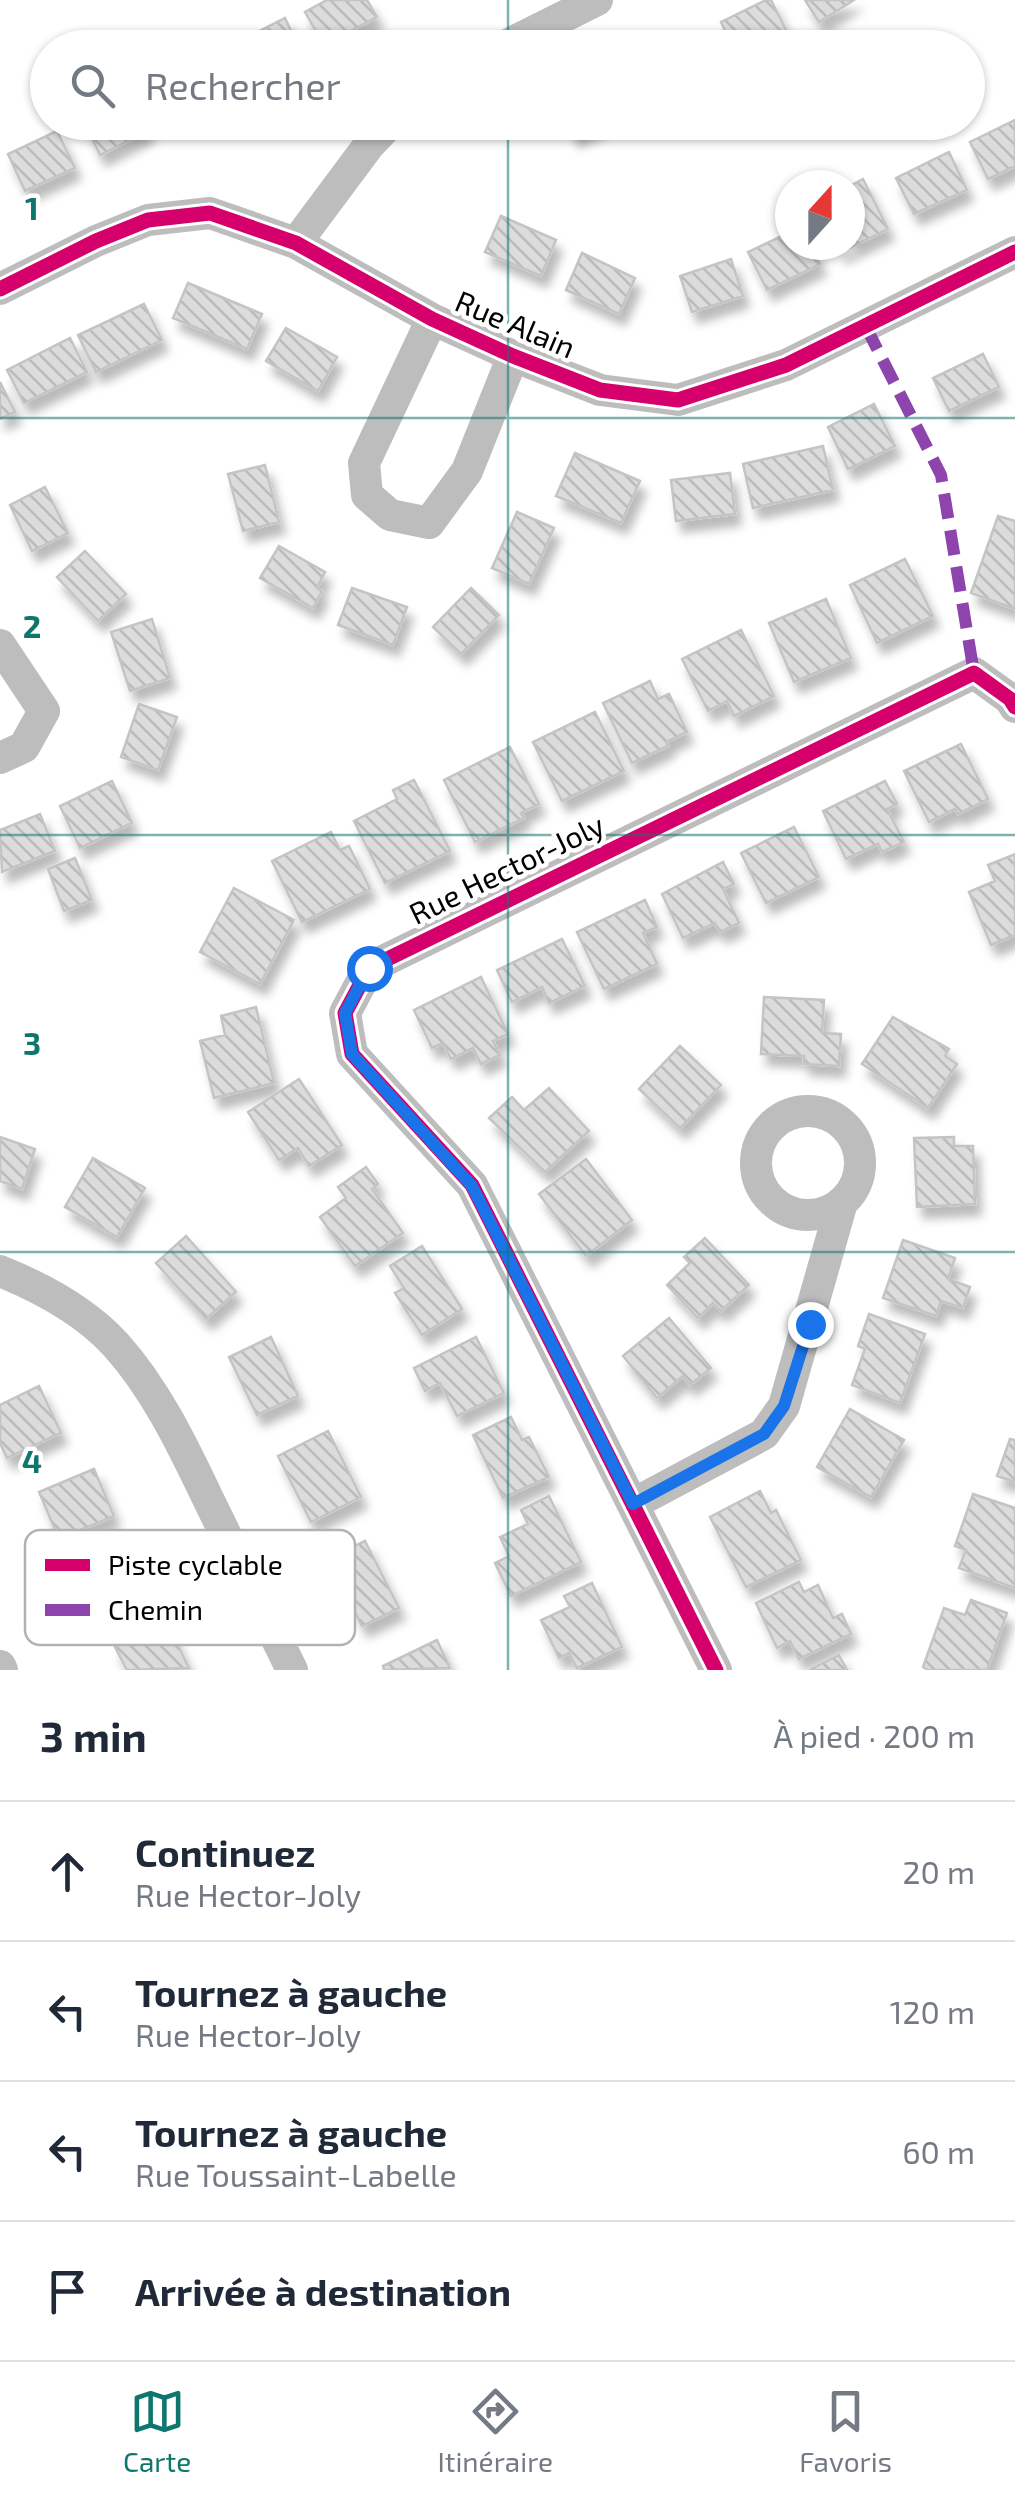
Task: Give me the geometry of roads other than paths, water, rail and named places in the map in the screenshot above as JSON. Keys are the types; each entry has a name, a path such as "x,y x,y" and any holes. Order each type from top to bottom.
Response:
{"street":[{"path":"536,30 597,0"},
{"path":"296,243 374,140"},
{"name":"Rue Alain","path":"0,289 148,220 210,213 296,243 432,319 513,356 600,390 678,400 786,365 1015,252"},
{"name":"Rue Alain","path":"432,319 364,463 367,495 390,515 429,524 467,471 513,356"},
{"path":"0,645 44,711 24,747 0,758"},
{"name":"Rue Hector-Joly","path":"716,1670 472,1186 352,1054 345,1013 369,968 974,673 1015,707"},
{"path":"633,1504 764,1434 784,1406 842,1202"},
{"path":"0,1271 34,1285 88,1320 114,1343 135,1369 184,1448 224,1530"},
{"path":"280,1645 292,1670"}]}
